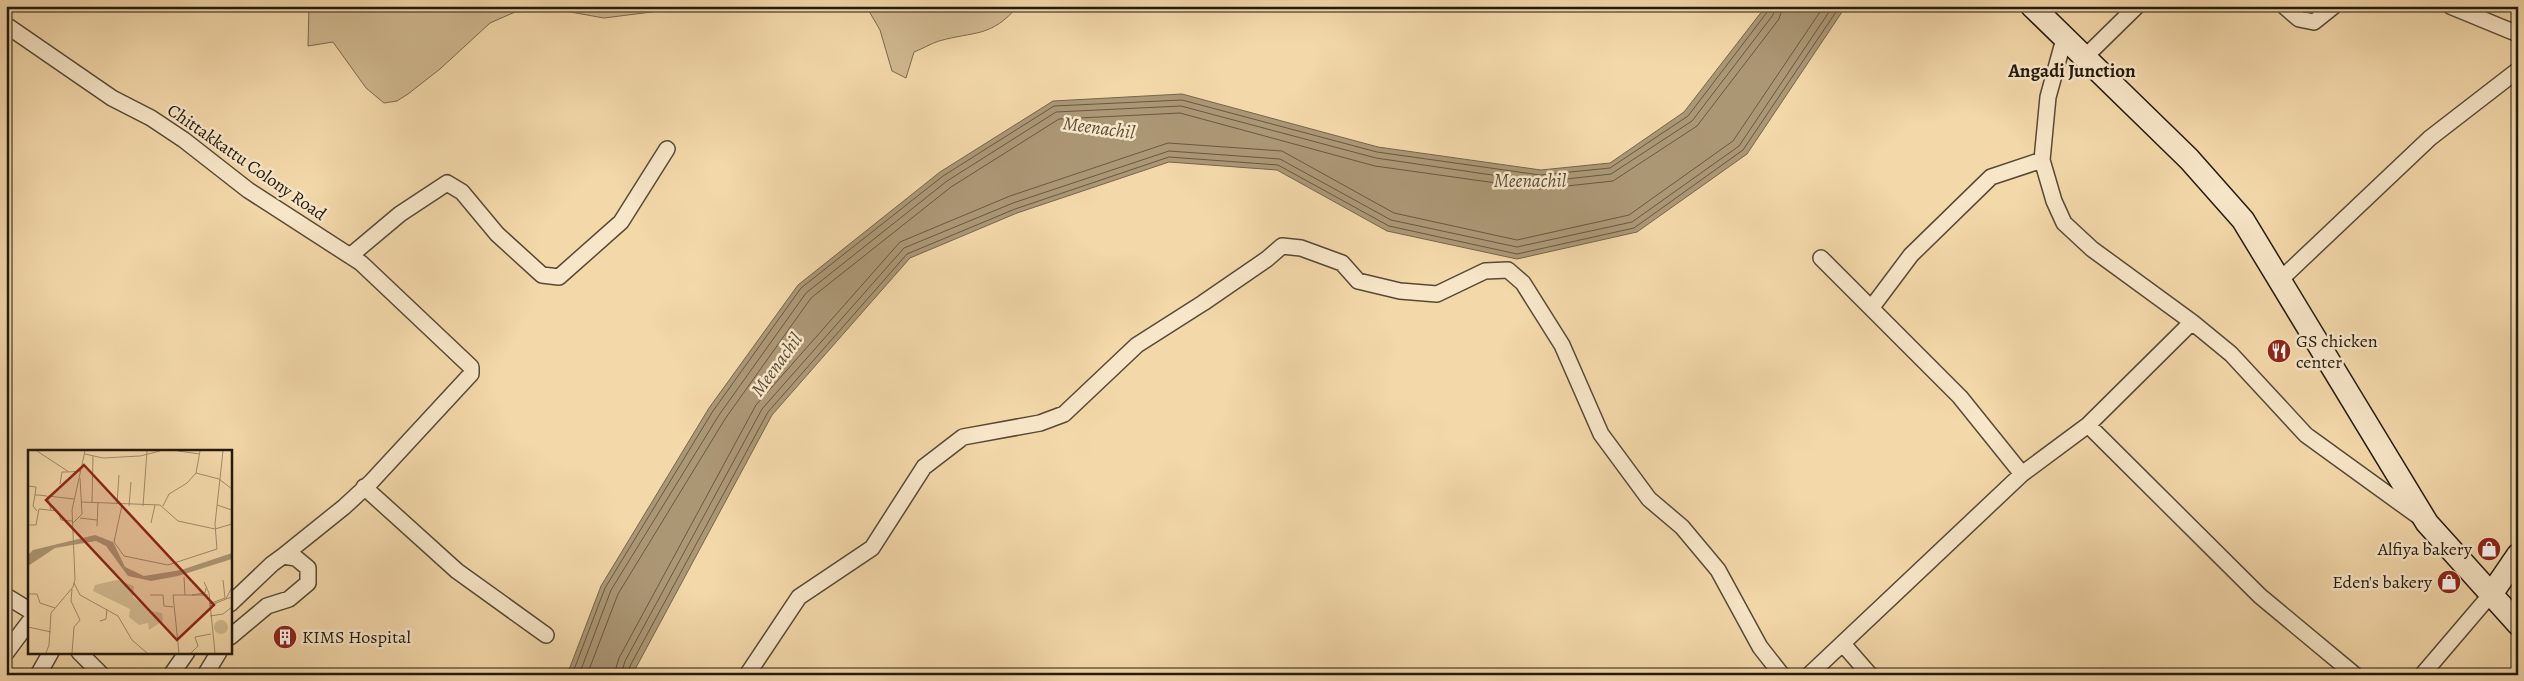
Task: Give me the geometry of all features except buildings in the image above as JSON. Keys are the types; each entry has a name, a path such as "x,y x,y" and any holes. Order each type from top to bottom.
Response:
{"main road":[{"path":"2032,6 2189,159 2243,220 2427,523 2518,624"},
{"path":"2492,593 2518,555"}],"street":[{"path":"2084,58 2137,6"},
{"path":"2284,6 2299,19 2314,22 2334,6"},
{"path":"2450,6 2518,34"},
{"name":"Chittakkattu Colony Road","path":"6,24 112,98 150,118 184,140 248,190 361,263 428,326 472,371 364,487"},
{"path":"2064,39 2048,97 2042,160 2054,200 2064,223 2092,249 2192,322 2231,354 2306,435 2359,471 2427,523"},
{"path":"2280,280 2430,138 2518,70"},
{"path":"350,256 400,214 446,183 462,192 497,234 542,275 559,276 621,222 667,149"},
{"path":"1872,307 1911,256 1991,177 2042,160"},
{"path":"746,675 799,598 872,548 924,467 963,437 1040,423 1064,414 1137,345 1203,303 1282,246 1301,248 1342,263 1358,281 1400,291 1437,294 1485,271 1508,270 1522,284 1562,345 1601,434 1650,499 1682,527 1718,570 1735,605 1760,647 1782,675"},
{"path":"1821,258 1960,397 2022,474"},
{"path":"1809,675 2022,474 2088,425 2192,322"},
{"path":"2088,425 2260,596 2355,675"},
{"path":"231,603 283,556 344,507 364,487 457,571 546,636"},
{"path":"231,636 268,606 289,600 308,583 308,568 296,558 283,556"},
{"path":"2422,675 2492,593"},
{"path":"6,596 28,609"},
{"path":"6,654 28,623"},
{"path":"1843,644 1870,675"},
{"path":"38,675 50,654"},
{"path":"81,654 102,675"},
{"path":"171,675 186,654"},
{"path":"204,675 218,654"}],"shaded area":[{"path":"309,6 699,6 604,18 559,10 515,12 490,23 440,69 408,94 397,101 384,103 366,88 333,42 308,46"},
{"path":"866,6 1018,6 999,24 981,32 939,41 914,52 906,78 892,71 880,30"}],"water":[{"name":"Meenachil","path":"1766,6 1846,6 1747,154 1637,232 1517,259 1387,231 1277,170 1169,162 1017,213 910,258 772,415 632,675 567,675 601,586 709,408 798,285 940,172 1053,101 1182,94 1378,147 1541,170 1610,163 1684,112"}],"place":[{"name":"GS chicken center","path":"2279,351"},
{"name":"Alfiya bakery","path":"2489,549"},
{"name":"Eden's bakery","path":"2449,582"},
{"name":"KIMS Hospital","path":"285,637"}],"district":[{"name":"Angadi Junction","path":"2072,70"}]}
